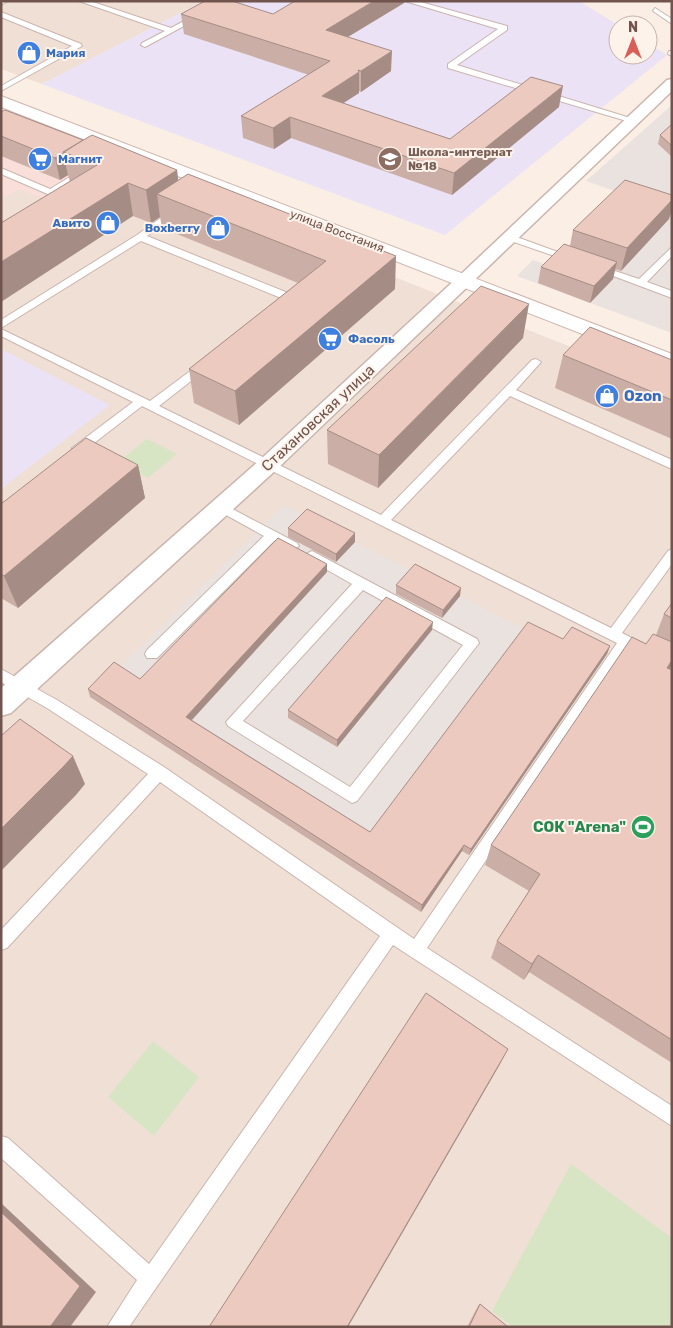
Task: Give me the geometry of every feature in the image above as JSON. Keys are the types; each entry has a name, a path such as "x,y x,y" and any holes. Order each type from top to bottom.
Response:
{"main road":[{"name":"улица Восстания","path":"12,109 117,153 212,186 465,281 672,362"}],"street":[{"name":"Стахановская улица","path":"1,705 269,464 511,238 672,83"}],"lane":[{"path":"1,3 5,1"},
{"path":"82,1 172,31"},
{"path":"145,45 227,1"},
{"path":"408,1 504,28 451,66 633,120"},
{"path":"430,8 440,1"},
{"path":"655,10 672,22"},
{"path":"1,14 78,46 1,89"},
{"path":"1,171 50,192 95,166"},
{"path":"1,325 140,237 186,204"},
{"path":"140,237 294,299 278,310"},
{"path":"511,238 672,295"},
{"path":"641,284 672,250"},
{"path":"1,332 672,664"},
{"path":"63,461 210,361"},
{"path":"383,520 536,362"},
{"path":"509,391 672,465"},
{"path":"221,507 472,643 352,796 233,722 361,583"},
{"path":"152,654 272,535"},
{"path":"416,950 672,554"},
{"path":"1,675 57,706 159,772 391,934 672,1117"},
{"path":"1,942 159,772"},
{"path":"117,1327 391,934"},
{"path":"1,1145 151,1279"}],"shaded area":[{"path":"1,1 204,1 42,84 1,69"},
{"name":"Школа-интернат №18","path":"204,1 579,1 608,19 608,65 655,65 445,235 42,84"},
{"name":"Школа-интернат №18","path":"658,50 667,55 658,62"},
{"path":"672,105 672,333 517,276 533,260 554,268 627,195 586,181"},
{"path":"1,121 672,387 672,1327 1,1327"},
{"path":"1,137 109,172 48,201 20,189 7,196 1,193"},
{"path":"1,349 110,405 1,489"},
{"path":"284,505 561,648 388,890 90,697"}],"green space":[{"path":"147,439 177,454 148,478 118,462"},
{"path":"153,1041 199,1077 154,1136 108,1097"},
{"path":"571,1164 672,1238 672,1327 513,1327 492,1311"}],"building":[{"path":"205,1 232,1 273,14 295,1 374,1 326,30 392,51 361,71 358,70 359,72 322,96 450,139 531,77 563,86 454,173 290,117 273,128 241,116 330,61 181,14"},
{"path":"5,110 83,140 55,158 1,136 1,112"},
{"path":"672,124 672,146 660,135"},
{"path":"92,135 177,170 146,190 128,183 1,262 1,223 97,165 63,152"},
{"path":"188,174 396,256 235,391 189,369 326,261 157,194"},
{"path":"625,180 672,195 672,200 627,248 573,230"},
{"path":"564,244 617,262 594,286 541,267"},
{"path":"481,286 529,304 379,455 327,430"},
{"path":"590,327 672,360 672,400 563,355"},
{"path":"86,438 138,465 4,576 1,574 1,504"},
{"path":"307,509 355,533 336,554 288,528"},
{"path":"278,538 327,564 186,717 370,832 528,622 563,639 572,627 610,646 471,849 464,845 422,905 88,689 114,662 140,679"},
{"path":"415,564 461,588 443,610 396,585"},
{"path":"386,597 433,622 337,740 288,710"},
{"path":"672,603 672,618 664,614"},
{"path":"653,634 672,642 672,660 667,668 672,670 672,1040 538,955 532,964 497,941 540,874 491,845 632,637 646,644"},
{"path":"20,719 73,756 1,829 1,736"},
{"path":"426,993 508,1049 347,1327 209,1327"},
{"path":"1,1212 80,1286 50,1327 1,1327"},
{"path":"480,1304 508,1327 469,1327"}],"place":[{"name":"Мария","path":"29,53"},
{"name":"Магнит","path":"40,159"},
{"name":"Школа-интернат №18","path":"390,159"},
{"name":"Авито","path":"108,223"},
{"name":"Boxberry","path":"218,228"},
{"name":"Фасоль","path":"330,339"},
{"name":"Ozon","path":"607,396"},
{"name":"СОК \"Arena\"","path":"643,827"}]}
